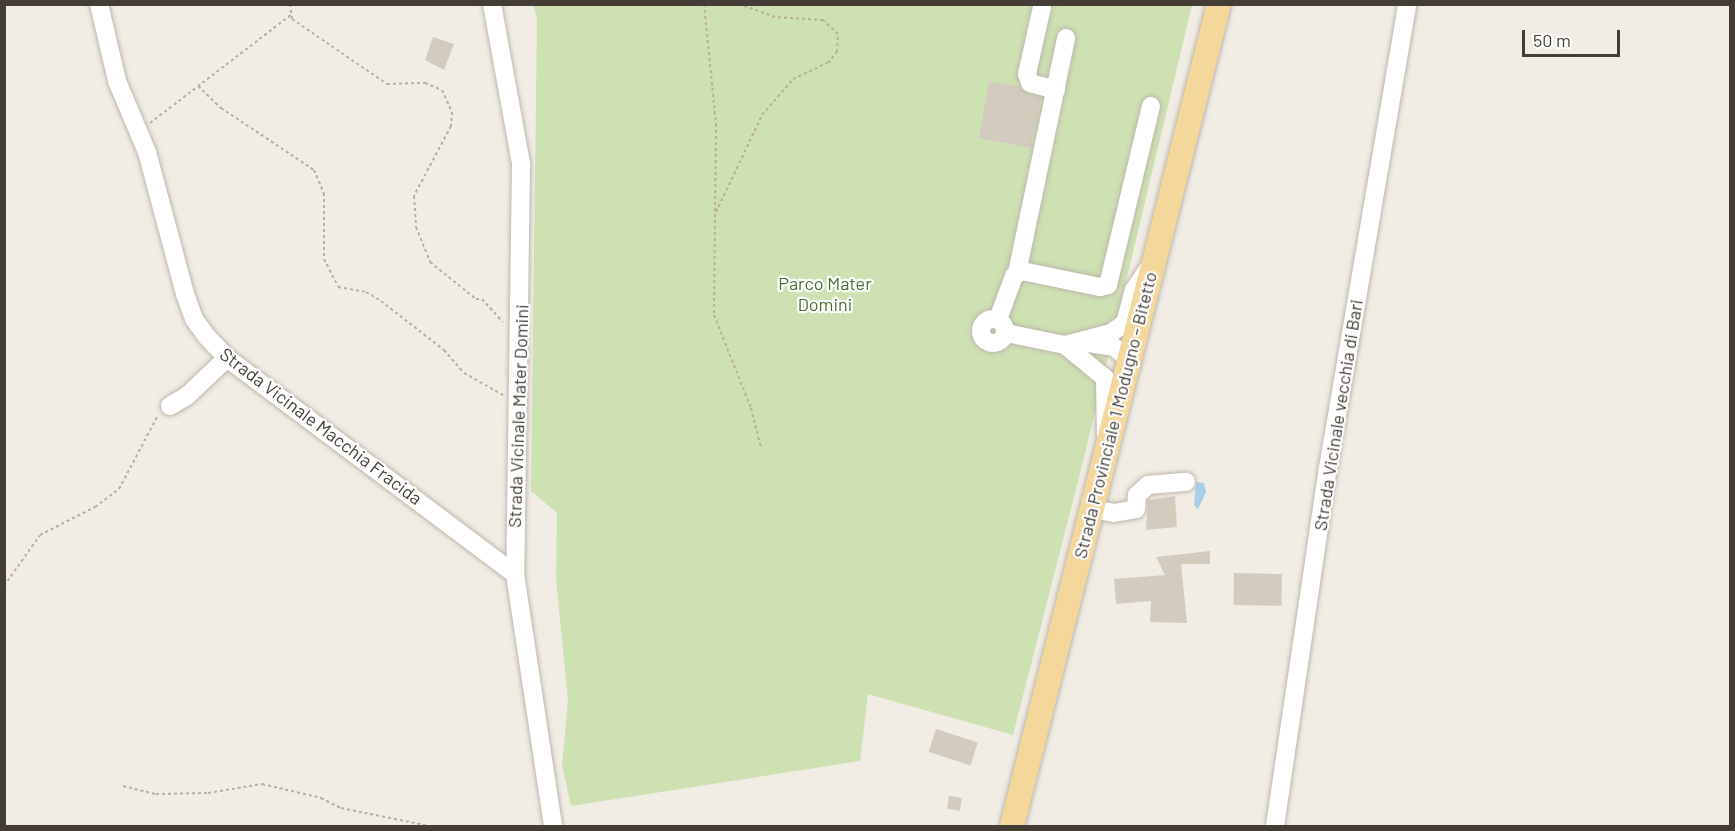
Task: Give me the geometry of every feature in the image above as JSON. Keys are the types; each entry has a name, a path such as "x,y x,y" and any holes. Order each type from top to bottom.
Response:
{"main road":[{"name":"Strada Provinciale 1 Modugno - Bitetto","path":"1012,826 1219,4"}],"street":[{"name":"Strada Vicinale Macchia Fracida","path":"99,4 117,81 137,131 194,319 227,358 516,574"},
{"name":"Strada Vicinale Mater Domini","path":"492,4 520,148 516,574 553,826"},
{"name":"Strada Vicinale vecchia di Bari","path":"1275,826 1328,468 1407,4"},
{"path":"1042,7 1027,74 1030,83 1056,90"},
{"path":"1066,38 1017,273 1002,326 1075,348 1130,360"},
{"path":"1017,273 1040,273 1100,287 1107,285 1151,106"},
{"path":"1075,348 1112,333 1125,324 1134,290 1155,257"},
{"path":"1075,348 1101,372 1107,384 1104,406 1108,449"},
{"path":"170,406 188,395 227,358"},
{"path":"1092,509 1114,513 1136,509 1137,495 1148,485 1186,482"}],"path":[{"path":"290,4 291,15 387,84 425,83 442,90 452,112 451,126 414,196 416,227 430,262 476,299 482,299 506,325 520,333"},
{"path":"704,4 716,124 714,315 751,408 761,448"},
{"path":"716,212 762,115 793,79 828,63 837,52 838,34 823,20 775,17 739,4"},
{"path":"137,131 291,15"},
{"path":"198,86 221,108 314,170 324,193 324,259 338,287 366,292 381,301 444,350 464,373 518,404"},
{"path":"4,586 40,535 94,507 119,489 153,421 170,406"},
{"path":"123,786 137,791 175,793 262,784 321,798 341,808 429,826"}],"green space":[{"name":"Parco Mater Domini","path":"533,5 1192,5 1083,462 1013,735 868,694 860,761 571,806 562,765 568,701 556,578 557,513 531,491 537,19"}],"water":[{"path":"1196,482 1204,483 1206,492 1198,509 1194,505"}],"building":[{"path":"433,37 454,44 444,70 425,60"},
{"path":"989,81 1019,86 1027,94 1041,98 1031,148 979,138"},
{"path":"1175,496 1177,527 1146,530 1148,500"},
{"path":"1210,551 1210,564 1181,564 1187,623 1150,622 1151,601 1116,604 1114,579 1165,575 1156,557"},
{"path":"1234,573 1282,574 1281,606 1233,605"},
{"path":"936,729 978,743 970,765 929,752"},
{"path":"949,796 962,798 960,811 947,809"}]}
